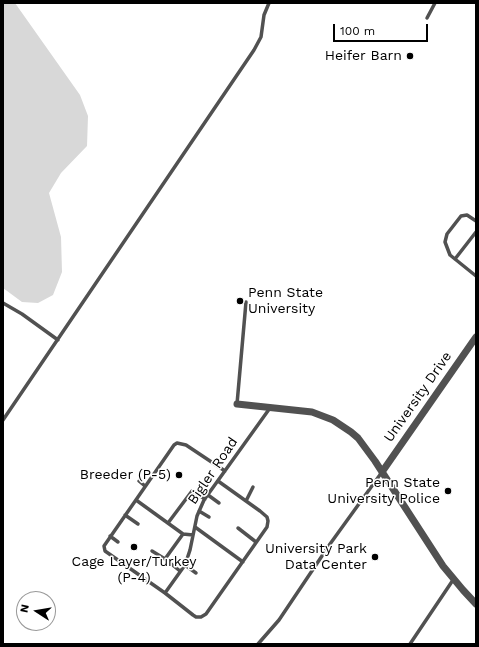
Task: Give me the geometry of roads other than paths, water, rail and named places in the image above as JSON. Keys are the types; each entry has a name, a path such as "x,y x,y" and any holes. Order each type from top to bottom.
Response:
{"street":[{"name":"University Drive","path":"382,472 476,337"},
{"path":"237,404 312,412 334,420 358,438 375,461 425,540 454,580 476,604"}],"lane":[{"path":"3,420 254,50 261,37 264,15 269,3"},
{"path":"427,18 435,3"},
{"path":"476,221 467,215 461,216 447,234 445,242 446,248 450,255 476,276"},
{"path":"455,259 476,232"},
{"path":"237,404 246,302"},
{"path":"3,303 22,314 58,340"},
{"name":"Bigler Road","path":"165,593 185,565 190,550 196,516 205,499 270,408"},
{"path":"218,481 267,517 268,522 267,528 204,616 196,617 165,593 105,552 104,546 174,445 177,443 186,444 225,472"},
{"path":"258,644 279,620 330,544 382,472"},
{"path":"139,481 145,486"},
{"path":"246,501 253,487"},
{"path":"168,523 192,491 205,499"},
{"path":"208,495 219,502"},
{"path":"136,500 183,534 193,535"},
{"path":"199,511 209,517"},
{"path":"125,515 138,524"},
{"path":"194,527 243,562"},
{"path":"238,528 256,542"},
{"path":"165,559 183,534"},
{"path":"110,536 118,542"},
{"path":"152,551 180,571"},
{"path":"185,565 196,573"},
{"path":"410,644 454,580"}],"place":[{"name":"Heifer Barn","path":"410,56"},
{"name":"Penn State University","path":"240,301"},
{"name":"Breeder (P-5)","path":"179,475"},
{"name":"Penn State University Police","path":"448,491"},
{"name":"Cage Layer/Turkey (P-4)","path":"134,547"},
{"name":"University Park Data Center","path":"375,557"}]}
